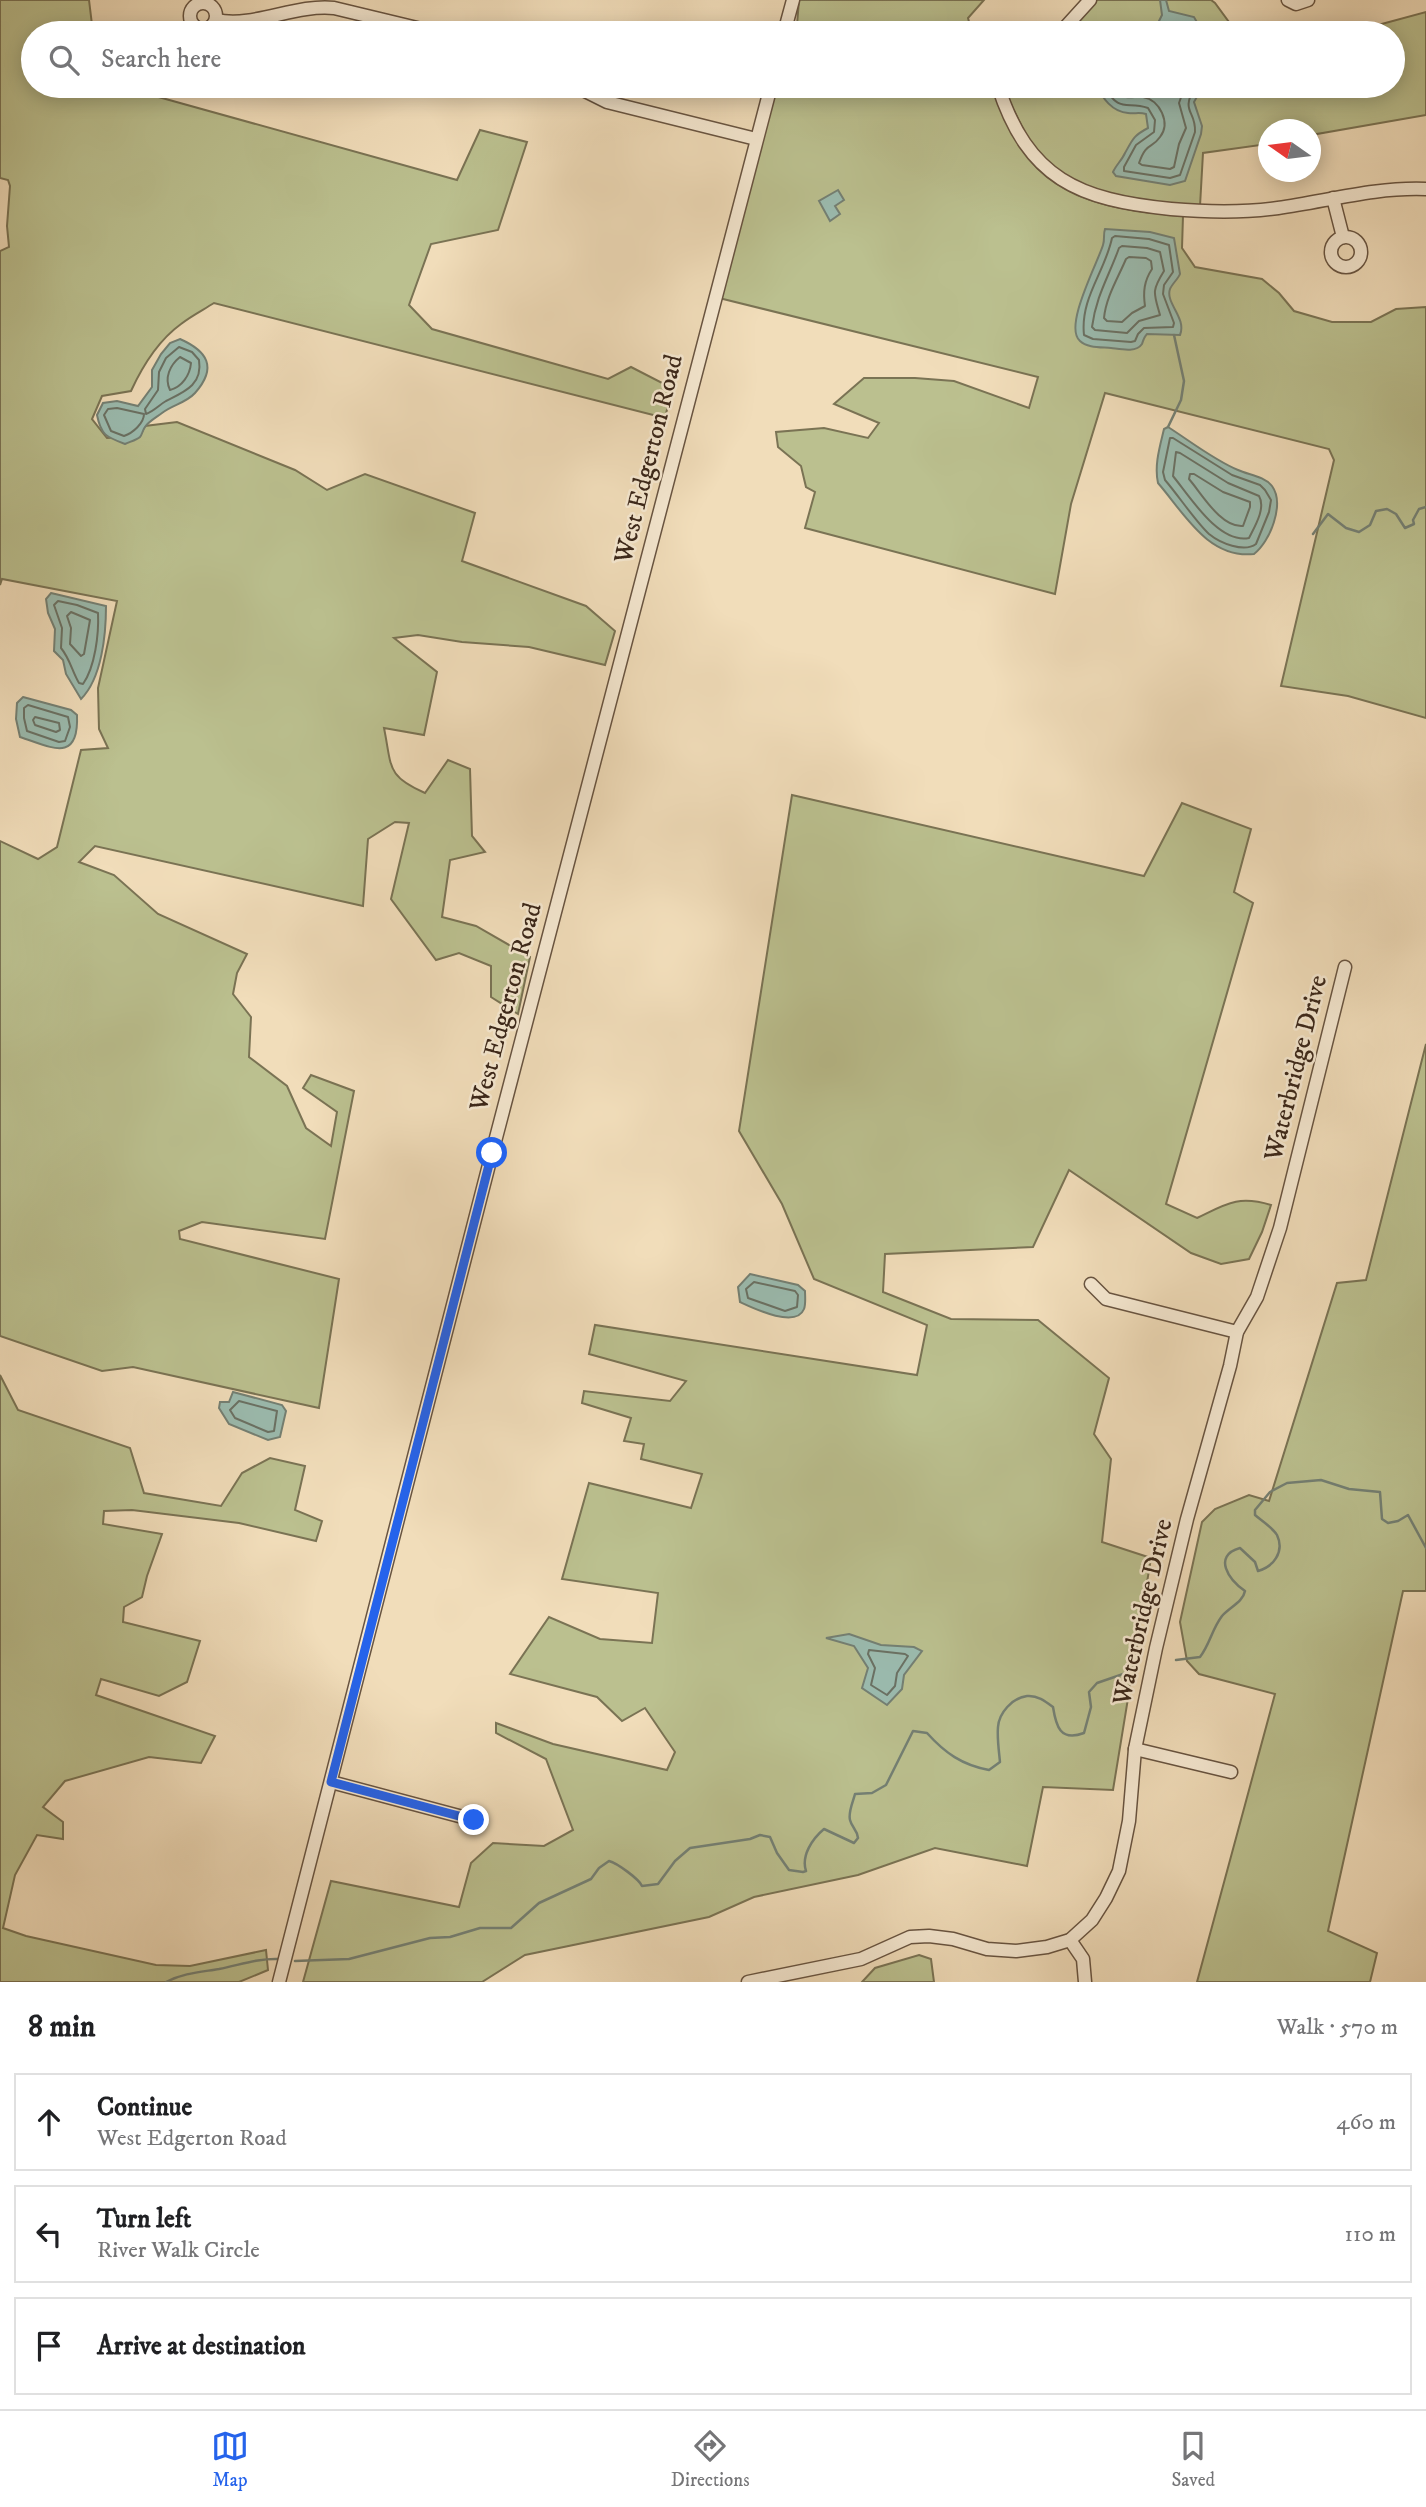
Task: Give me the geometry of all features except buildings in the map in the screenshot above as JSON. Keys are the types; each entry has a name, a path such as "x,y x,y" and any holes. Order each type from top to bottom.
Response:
{"street":[{"path":"787,21 793,0"},
{"path":"1071,21 1090,0"},
{"path":"1288,0 1296,4 1308,0"},
{"path":"247,21 300,9 325,7 386,21"},
{"path":"216,20 223,21"},
{"path":"599,98 756,139"},
{"name":"West Edgerton Road","path":"279,1982 498,1128 768,98"},
{"path":"1003,98 1028,148 1056,175 1095,197 1139,206 1214,212 1277,208 1383,190 1426,189"},
{"path":"1333,198 1343,237"},
{"name":"Waterbridge Drive","path":"1070,1940 1093,1920 1119,1871 1129,1821 1135,1749 1172,1584 1237,1332 1257,1297 1280,1228 1345,967"},
{"path":"1091,1284 1106,1300 1237,1332"},
{"path":"1135,1749 1231,1772"},
{"path":"331,1782 474,1820"},
{"path":"748,1982 861,1959 910,1937 941,1937 987,1949 1017,1951 1070,1940 1083,1959 1085,1982"}],"green space":[{"path":"0,0 89,0 92,21 21,21 21,98 162,98 457,180 480,130 527,142 498,230 431,244 409,305 432,329 608,379 631,367 672,388 665,418 214,303 185,321 165,338 146,363 131,391 102,396 92,419 107,438 140,436 145,426 177,422 295,470 327,490 365,474 475,513 462,561 586,606 615,631 605,665 529,647 462,642 418,635 394,638 437,672 424,735 384,728 390,761 403,781 425,793 448,760 470,769 472,836 485,852 450,860 442,917 476,926 530,957 518,1014 491,997 491,966 459,953 436,960 391,899 409,823 395,822 368,839 363,906 95,846 79,862 114,875 158,914 247,954 237,973 233,994 251,1017 249,1057 287,1086 306,1128 331,1146 337,1112 303,1088 311,1075 354,1091 325,1239 202,1222 179,1231 180,1239 339,1279 319,1408 133,1367 102,1371 0,1336 0,841 38,859 57,847 81,750 108,748 99,729 98,688 117,601 2,579 0,585 0,251 9,247 7,226 10,186 8,180 0,178"},
{"path":"799,0 984,0 968,18 969,21 797,21"},
{"path":"1097,0 1211,0 1228,21 1078,21"},
{"path":"1426,12 1426,115 1321,133 1321,119 1258,119 1258,145 1203,153 1200,206 1126,199 1103,194 1077,183 1053,166 1033,145 1009,98 1405,98 1405,21 1393,21"},
{"path":"774,98 998,98 1017,141 1032,162 1068,191 1090,200 1135,211 1183,216 1182,248 1195,267 1262,279 1279,293 1294,311 1332,322 1371,322 1396,309 1426,307 1426,718 1348,696 1281,686 1334,460 1329,449 1105,393 1071,504 1055,594 805,528 815,492 806,487 801,466 778,447 776,432 824,428 868,438 879,423 834,404 864,378 954,381 1029,408 1038,377 719,298"},
{"path":"792,795 1144,876 1182,803 1251,829 1234,892 1253,903 1166,1204 1197,1218 1232,1202 1250,1201 1271,1205 1249,1259 1221,1264 1191,1253 1069,1170 1033,1247 885,1254 883,1292 951,1319 1038,1320 1109,1378 1094,1434 1111,1459 1102,1542 1151,1558 1113,1790 1043,1787 1027,1866 935,1848 858,1875 754,1897 709,1917 525,1955 482,1982 303,1982 331,1881 459,1907 471,1863 493,1843 544,1846 573,1830 546,1759 496,1733 496,1723 553,1744 667,1770 675,1752 645,1708 622,1721 597,1697 510,1674 549,1617 600,1639 652,1643 658,1593 562,1579 589,1483 691,1508 702,1474 641,1459 644,1444 624,1441 631,1418 582,1403 584,1391 670,1401 686,1381 589,1354 595,1325 917,1375 927,1325 814,1279 782,1204 739,1131"},
{"path":"1426,1044 1426,1591 1403,1591 1328,1931 1377,1953 1370,1982 1197,1982 1275,1694 1199,1674 1187,1661 1180,1622 1202,1522 1215,1509 1249,1495 1269,1501 1337,1283 1366,1280"},
{"path":"0,1375 18,1410 130,1448 144,1493 221,1506 242,1473 270,1458 305,1466 295,1510 322,1521 316,1541 239,1523 132,1510 104,1511 103,1524 162,1534 142,1597 124,1607 123,1622 200,1641 187,1682 159,1696 101,1679 96,1695 215,1736 201,1763 149,1757 65,1781 43,1807 63,1822 63,1839 37,1835 15,1875 3,1928 26,1936 156,1965 190,1966 266,1950 268,1970 239,1982 0,1982"},
{"path":"919,1955 931,1959 934,1982 862,1982 875,1968"}],"water":[{"path":"1160,0 1166,0 1169,11 1194,17 1196,21 1159,21 1162,15"},
{"path":"1104,98 1196,98 1194,102 1202,126 1201,134 1185,181 1170,185 1116,176 1113,172 1132,141 1148,128 1146,114 1122,112"},
{"path":"838,190 844,200 835,206 840,214 830,221 819,201"},
{"path":"1105,229 1150,232 1174,238 1180,274 1169,294 1181,323 1180,335 1147,334 1139,347 1128,350 1091,346 1080,341 1076,334 1078,309 1103,245"},
{"path":"180,339 197,349 206,361 206,375 202,384 183,402 151,421 137,439 125,444 109,437 100,427 97,415 103,403 117,401 138,406 152,387 152,370 161,354 170,343"},
{"path":"1168,427 1220,461 1261,478 1272,486 1277,503 1274,522 1265,541 1254,554 1238,554 1210,542 1198,532 1158,483 1158,456 1164,429"},
{"path":"51,593 106,606 104,642 98,668 94,680 81,699 66,674 63,660 54,651 55,629 48,613 46,599"},
{"path":"23,697 71,710 77,715 73,741 61,748 20,737 16,719 17,703"},
{"path":"750,1274 798,1285 805,1291 804,1309 799,1315 784,1317 740,1302 738,1287"},
{"path":"233,1392 282,1405 286,1411 280,1437 268,1440 229,1424 219,1408 220,1402 229,1402"},
{"path":"849,1634 881,1645 914,1647 922,1651 904,1675 902,1689 887,1705 862,1688 868,1668 854,1646 826,1638"}],"waterway":[{"path":"1168,427 1181,400 1184,381 1174,335"},
{"path":"1313,534 1328,514 1346,528 1359,532 1370,525 1376,511 1387,509 1396,514 1405,528 1414,524 1413,520 1419,509 1426,507"},
{"path":"1176,1660 1200,1657 1222,1616 1244,1595 1245,1591 1229,1575 1225,1562 1227,1557 1240,1548 1255,1562 1258,1571 1276,1558 1280,1547 1277,1535 1255,1515 1255,1510 1270,1492 1287,1483 1321,1480 1349,1489 1380,1492 1382,1519 1388,1523 1408,1515 1426,1548"},
{"path":"295,1961 349,1959 480,1928 511,1928 539,1903 591,1879 599,1868 609,1861 637,1879 642,1886 658,1884 675,1861 690,1848 750,1839 760,1835 770,1837 789,1870 806,1871 805,1860 809,1848 824,1829 854,1843 858,1838 850,1817 855,1794 872,1793 886,1785 913,1731 927,1733 940,1747 955,1757 970,1765 989,1770 1000,1762 999,1722 1011,1703 1021,1697 1034,1696 1053,1707 1058,1726 1064,1734 1084,1733 1091,1707 1089,1692 1097,1683 1129,1672"},
{"path":"166,1982 192,1973 279,1959"}],"route":[{"path":"474,1820 331,1782 492,1153"}]}
